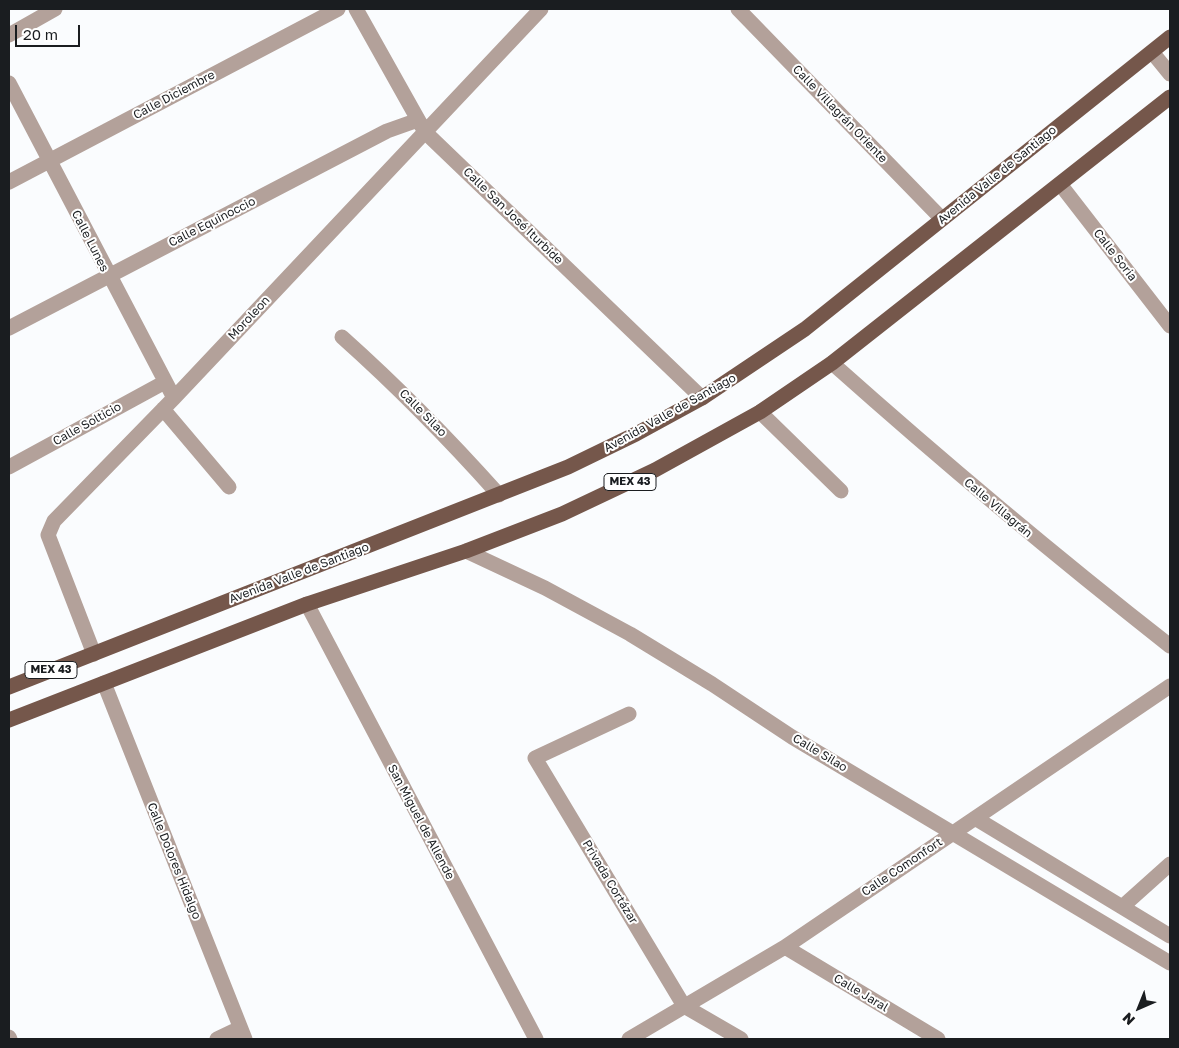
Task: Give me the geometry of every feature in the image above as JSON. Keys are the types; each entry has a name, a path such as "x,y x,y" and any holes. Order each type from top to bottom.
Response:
{"main road":[{"name":"Avenida Valle de Santiago","path":"9,685 94,654 568,467 636,434 702,398 804,329 1170,37"},
{"name":"MEX 43","path":"9,720 307,604 466,551 562,514 655,470 760,412 832,363 1170,97"}],"street":[{"path":"9,34 56,9"},
{"name":"Calle Diciembre","path":"9,182 338,9"},
{"name":"Calle San José Iturbide","path":"356,9 421,126 702,398"},
{"name":"Moroleon","path":"94,654 48,536 50,528 174,398 421,126 541,9"},
{"name":"Calle Villagrán Oriente","path":"738,9 942,219"},
{"path":"1152,52 1170,74"},
{"name":"Calle Lunes","path":"9,83 108,276 174,398"},
{"name":"Calle Equinoccio","path":"9,328 387,131 421,126"},
{"name":"Calle Soria","path":"1060,184 1170,326"},
{"name":"Calle Silao","path":"342,337 407,396 451,441 499,495"},
{"name":"Calle Villagrán","path":"832,363 966,481 1073,570 1170,646"},
{"name":"Calle Solticio","path":"9,467 165,382"},
{"path":"162,410 229,487"},
{"path":"760,412 841,491"},
{"name":"Calle Silao","path":"466,551 545,588 630,634 712,684 792,737 1170,963"},
{"name":"San Miguel de Allende","path":"307,604 536,1039"},
{"name":"Calle Dolores Hidalgo","path":"104,683 242,1034"},
{"name":"Calle Comonfort","path":"629,1039 785,946 1170,686"},
{"name":"Privada Cortázar","path":"629,714 536,758 684,1006"},
{"path":"975,818 1170,936"},
{"path":"1122,907 1170,864"},
{"name":"Calle Jaral","path":"785,946 938,1039"},
{"path":"684,1006 741,1039"},
{"path":"217,1039 242,1034"}]}
